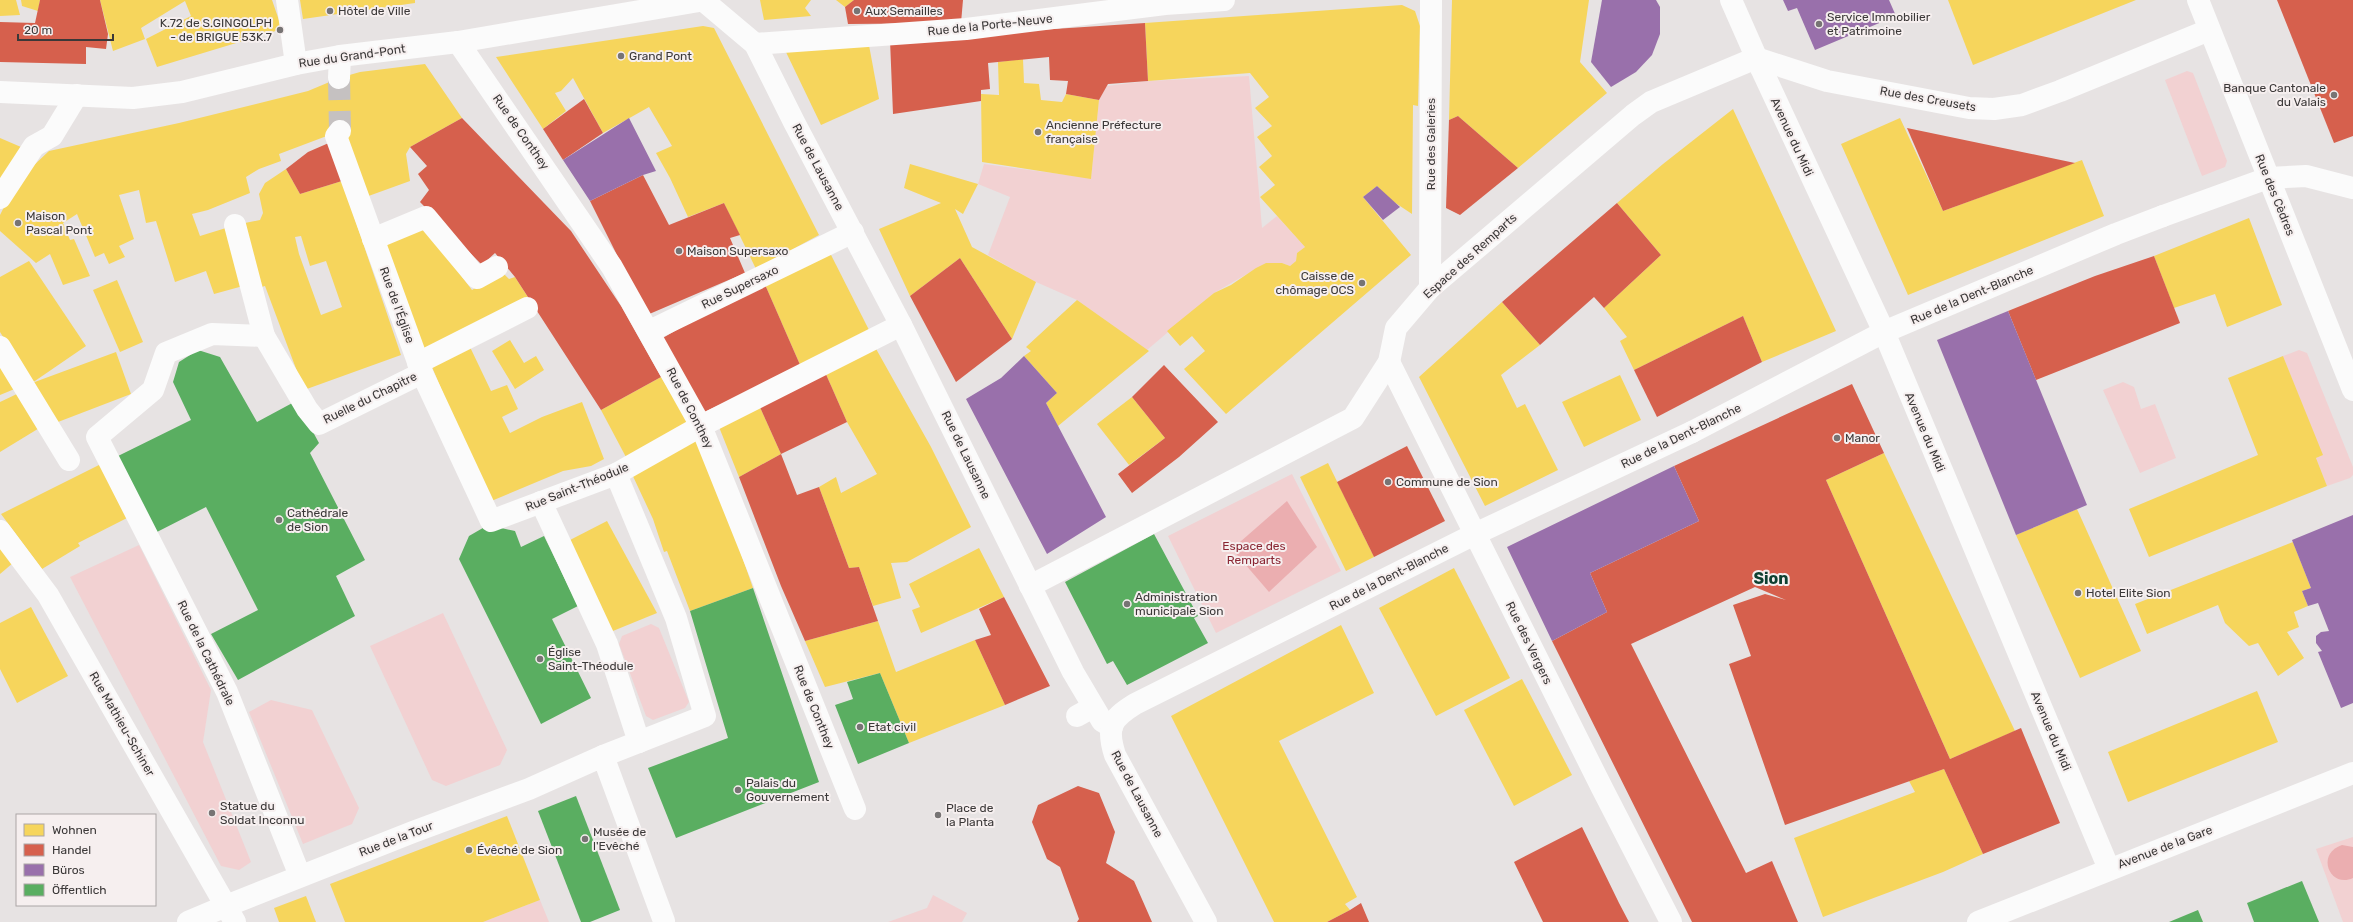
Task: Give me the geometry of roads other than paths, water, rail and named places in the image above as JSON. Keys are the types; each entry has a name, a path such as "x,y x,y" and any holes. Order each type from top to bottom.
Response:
{"street":[{"path":"287,0 296,64"},
{"name":"Rue du Grand-Pont","path":"0,92 77,94 133,98 182,92 296,64 340,56 458,42 705,0"},
{"name":"Rue de Lausanne","path":"705,0 755,44 794,122 901,324 1073,672 1085,711 1112,727 1110,739 1115,755 1206,922"},
{"name":"Rue de la Porte-Neuve","path":"755,44 966,29 1165,2 1224,0"},
{"name":"Rue des Galeries","path":"1430,288 1431,0"},
{"name":"Avenue du Midi","path":"1731,0 1884,332 2109,869"},
{"name":"Rue des Cèdres","path":"2198,0 2353,390"},
{"name":"Rue des Creusets","path":"1759,63 1827,81 1969,108 1994,109 2022,105 2210,30"},
{"name":"Rue de Conthey","path":"458,42 612,267 650,331 701,426 855,809"},
{"path":"340,56 340,78"},
{"name":"Espace des Remparts","path":"1030,586 1353,418 1389,362 1396,328 1430,288 1633,115 1651,102 1759,63"},
{"path":"0,198 34,146 52,136 77,94"},
{"name":"Rue de l'Église","path":"340,131 336,136 420,368"},
{"path":"2268,178 2306,176 2353,188"},
{"name":"Rue de la Dent-Blanche","path":"1112,727 1118,715 1135,704 1475,534 1692,432 1884,332 2116,234 2268,178"},
{"path":"373,239 426,217 477,278 497,267"},
{"name":"Ruelle du Chapitre","path":"235,225 264,336 307,410 319,424 420,368"},
{"name":"Rue Supersaxo","path":"650,331 853,232"},
{"path":"420,368 527,308"},
{"name":"Rue Saint-Théodule","path":"420,368 491,521 616,474 701,426 901,324"},
{"name":"Rue de la Cathédrale","path":"264,336 212,334 166,353 153,390 98,437 227,692 300,876"},
{"path":"0,347 69,460"},
{"name":"Rue des Vergers","path":"1389,362 1602,788 1671,922"},
{"name":"Rue de la Tour","path":"188,922 231,914 300,876 529,789 603,756 705,716 676,618 616,474"},
{"path":"541,502 607,644 639,742"},
{"name":"Rue Mathieu-Schiner","path":"0,531 48,595 231,914"},
{"path":"603,756 664,921"},
{"name":"Avenue de la Gare","path":"1978,922 2353,773"}],"tunnel":[{"path":"339,78 340,131"}],"place":[{"name":"Hôtel de Ville","path":"330,11"},
{"name":"Aux Semailles","path":"857,11"},
{"name":"Service Immobilier et Patrimoine","path":"1819,24"},
{"name":"K.72 de S.GINGOLPH - de BRIGUE 53K.7","path":"280,30"},
{"name":"Grand Pont","path":"621,56"},
{"name":"Banque Cantonale du Valais","path":"2334,95"},
{"name":"Ancienne Préfecture française","path":"1038,132"},
{"name":"Maison Pascal Pont","path":"18,223"},
{"name":"Maison Supersaxo","path":"679,251"},
{"name":"Caisse de chômage OCS","path":"1362,283"},
{"name":"Manor","path":"1837,438"},
{"name":"Commune de Sion","path":"1388,482"},
{"name":"Cathédrale de Sion","path":"279,520"},
{"name":"Hotel Elite Sion","path":"2078,593"},
{"name":"Administration municipale Sion","path":"1127,604"},
{"name":"Église Saint-Théodule","path":"540,659"},
{"name":"Etat civil","path":"860,727"},
{"name":"Palais du Gouvernement","path":"738,790"},
{"name":"Statue du Soldat Inconnu","path":"212,813"},
{"name":"Place de la Planta","path":"938,815"},
{"name":"Musée de l'Evêché","path":"585,839"},
{"name":"Évêché de Sion","path":"469,850"}],"district":[{"name":"Sion","path":"1771,578"}]}
